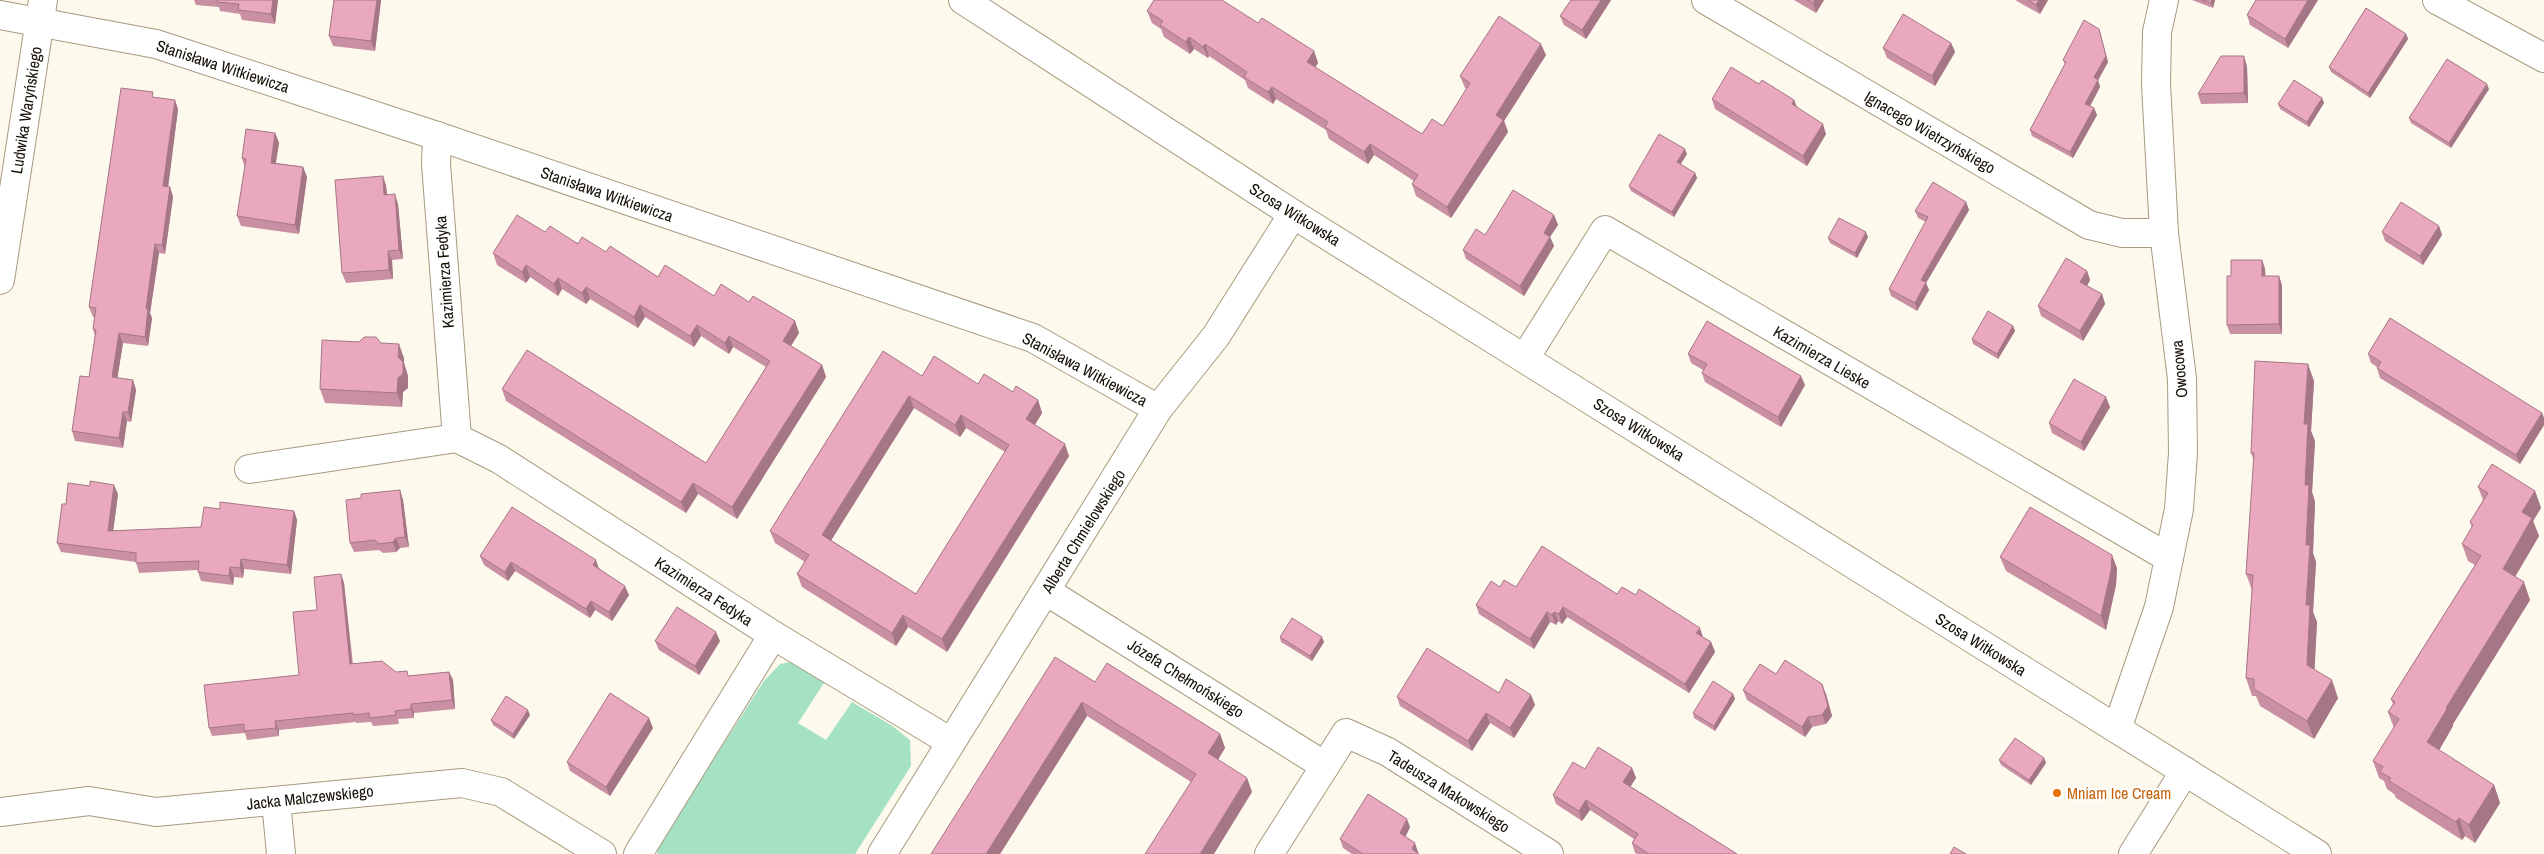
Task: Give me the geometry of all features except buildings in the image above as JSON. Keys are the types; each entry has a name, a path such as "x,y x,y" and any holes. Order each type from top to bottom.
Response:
{"street":[{"name":"Szosa Witkowska","path":"963,0 1294,214 2317,854"},
{"name":"Ignacego Wietrzyńskiego","path":"1706,0 2090,225 2122,233 2164,233"},
{"name":"Owocowa","path":"2117,729 2159,607 2179,509 2183,434 2182,379 2164,233 2156,84 2157,32 2164,0"},
{"path":"2437,0 2544,58"},
{"name":"Stanisława Witkiewicza","path":"0,15 41,11 156,44 438,136 1033,338 1158,409"},
{"name":"Ludwika Waryńskiego","path":"0,280 41,11"},
{"name":"Kazimierza Fedyka","path":"438,136 436,164 457,438 499,459 773,635 952,742"},
{"name":"Alberta Chmielowskiego","path":"882,854 1158,409 1216,336 1294,214"},
{"name":"Kazimierza Lieske","path":"1525,358 1605,230 2169,558"},
{"path":"249,469 457,438"},
{"name":"Józefa Chełmońskiego","path":"1046,591 1325,766"},
{"path":"638,854 773,635"},
{"name":"Tadeusza Makowskiego","path":"1325,766 1346,732 1388,752 1550,854"},
{"path":"1269,854 1325,766"},
{"path":"2133,854 2185,772"},
{"name":"Jacka Malczewskiego","path":"0,812 89,801 156,812 462,783 501,792 602,854"},
{"path":"276,801 281,854"}],"green space":[{"path":"796,661 824,683 798,723 826,740 852,702 891,725 910,740 911,766 855,854 657,854 659,844 764,681 780,664"}],"place":[{"name":"Mniam Ice Cream","path":"2057,793"}]}
